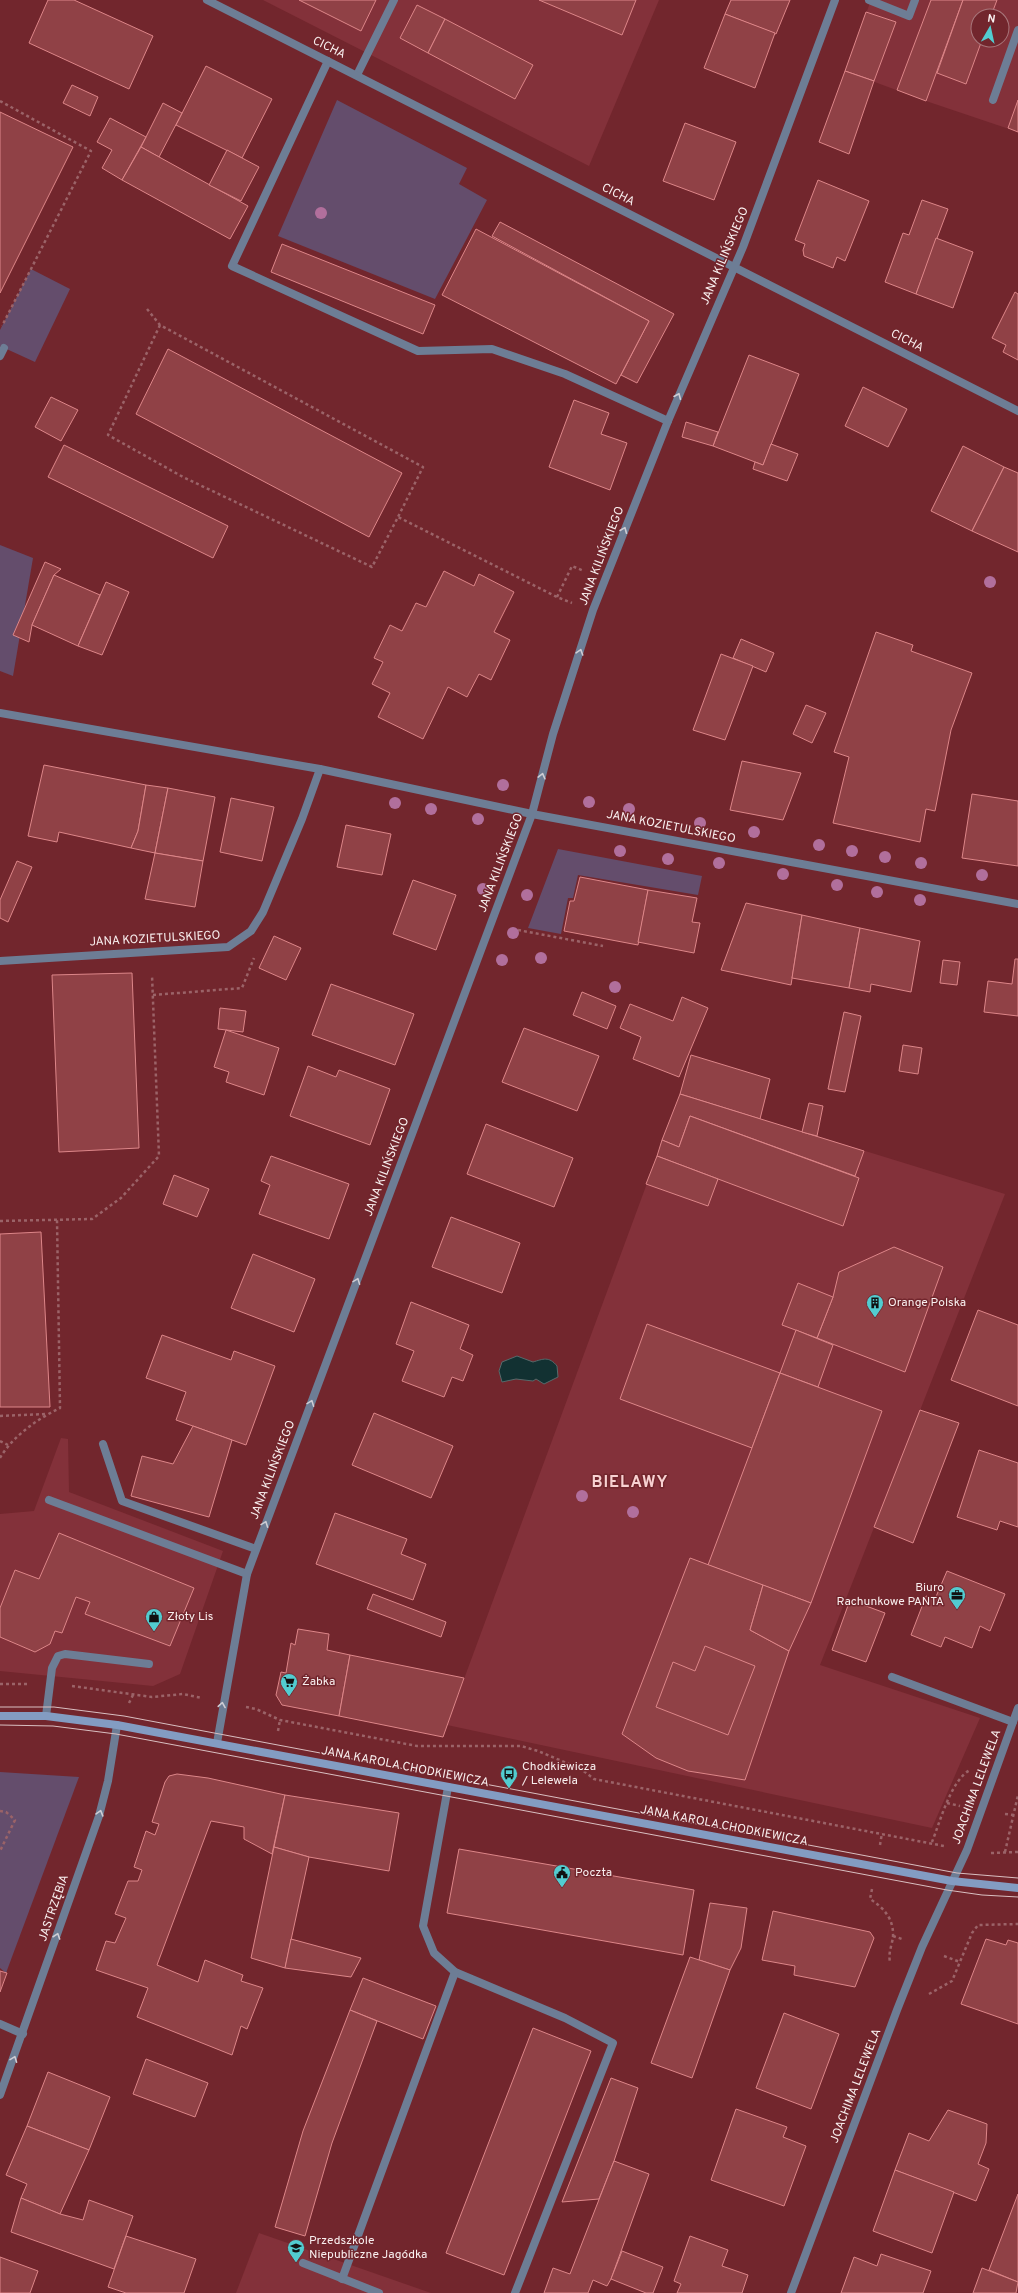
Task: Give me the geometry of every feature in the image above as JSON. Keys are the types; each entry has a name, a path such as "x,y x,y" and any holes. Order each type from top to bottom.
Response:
{"street":[{"name":"CICHA","path":"207,0 357,74 734,268 1018,411"},
{"path":"357,74 394,0"},
{"name":"JANA KILIŃSKIEGO","path":"217,1743 247,1574 532,814 553,734 593,610 668,421 744,247 835,0"},
{"path":"869,0 909,16 915,0"},
{"path":"993,100 1018,30"},
{"path":"328,61 232,266 418,351 492,350 565,374 668,421"},
{"path":"0,356 4,348"},
{"name":"JANA KOZIETULSKIEGO","path":"0,713 320,769 532,814 1018,904"},
{"name":"JANA KOZIETULSKIEGO","path":"0,961 151,950 228,947 251,931 262,912 302,819 320,769"},
{"path":"103,1444 122,1501 256,1549"},
{"path":"49,1500 247,1574"},
{"path":"46,1716 52,1668 58,1656 65,1654 148,1664"},
{"path":"892,1677 1013,1722"},
{"name":"JOACHIMA LELEWELA","path":"791,2293 897,2010 947,1890 957,1873 1018,1708"},
{"name":"JANA KAROLA CHODKIEWICZA","path":"0,1716 46,1716 117,1725 952,1881 1018,1888"},
{"name":"JASTRZĘBIA","path":"0,2095 24,2034 99,1816 108,1781 117,1725"},
{"path":"448,1787 422,1926 434,1953 455,1972 565,2018 613,2043 515,2293"},
{"path":"342,2279 455,1972"},
{"path":"0,2024 24,2034"},
{"path":"303,2263 379,2293"}],"path":[{"path":"0,101 91,151 0,330"},
{"path":"147,309 160,324 424,467 372,567 183,477 108,435 160,324"},
{"path":"398,517 558,597 593,610"},
{"path":"558,597 572,566 586,571"},
{"path":"518,930 603,946"},
{"path":"0,1221 92,1220 122,1198 159,1156 151,950"},
{"path":"0,1458 8,1445 48,1414 60,1408 57,1220"},
{"path":"0,1416 48,1414"},
{"path":"0,1441 8,1445"},
{"path":"0,1684 50,1684 152,1697 183,1694 206,1699"},
{"path":"239,1706 256,1709 280,1720 417,1746 521,1746 538,1751 580,1769 594,1779 932,1842 948,1847"},
{"path":"276,1738 280,1720"},
{"path":"932,1842 955,1787 965,1772"},
{"path":"1005,1852 1018,1795"},
{"path":"0,1811 6,1812 15,1820 0,1851"},
{"path":"989,1853 1018,1852"},
{"path":"873,1883 870,1899 883,1907 891,1922 893,1936 889,1957"},
{"path":"952,1981 972,1933 978,1925 1018,1924"}],"shaded area":[{"path":"263,0 659,0 589,166"},
{"path":"871,0 1018,0 1018,132 926,101 845,71"},
{"path":"337,100 467,168 459,184 487,200 435,299 278,236"},
{"path":"31,269 70,289 35,362 0,346 0,330"},
{"path":"0,545 33,558 13,676 0,671"},
{"path":"558,849 702,876 698,895 578,875 573,898 568,898 561,934 528,928"},
{"path":"680,1094 1005,1194 820,1665 980,1718 932,1828 447,1725"},
{"path":"61,1438 68,1439 69,1492 223,1551 180,1674 153,1686 0,1671 0,1514 34,1511"},
{"path":"0,1772 79,1777 6,1973 0,1968"},
{"name":"Przedszkole Niepubliczne Jagódka","path":"259,2233 431,2293 236,2293"}],"water":[{"path":"517,1356 533,1362 543,1359 551,1361 557,1366 558,1377 544,1384 536,1379 533,1381 516,1379 502,1382 499,1371 502,1362"}],"building":[{"path":"48,0 74,0 153,36 129,89 29,43"},
{"path":"299,0 376,0 361,31"},
{"path":"539,0 636,0 622,35"},
{"path":"731,0 790,0 776,34 725,14"},
{"path":"931,0 963,0 926,101 897,90"},
{"path":"963,0 997,0 994,8 970,8 970,48 979,48 966,84 937,73"},
{"path":"417,5 445,19 428,53 400,38"},
{"path":"866,12 896,22 874,81 845,71"},
{"path":"725,14 775,33 755,88 704,68"},
{"path":"445,19 533,65 515,99 428,53"},
{"path":"206,66 272,99 242,158 176,125"},
{"path":"845,71 874,81 849,154 819,142"},
{"path":"72,85 98,97 90,116 63,103"},
{"path":"1018,100 1018,132 1008,128"},
{"path":"163,103 182,113 159,157 141,147"},
{"path":"0,112 73,147 0,293"},
{"path":"110,118 146,137 122,180 102,168 112,150 97,142"},
{"path":"685,123 736,142 714,200 663,181"},
{"path":"141,147 248,206 230,239 122,180"},
{"path":"227,150 259,167 241,201 209,185"},
{"path":"818,180 869,201 845,261 837,257 833,268 804,256 803,250 805,244 795,240"},
{"path":"922,200 948,209 916,294 885,282 903,233 909,235"},
{"path":"500,222 674,314 637,383 621,375 649,321 492,236"},
{"path":"476,229 649,321 616,384 442,295"},
{"path":"936,238 973,252 953,308 916,294"},
{"path":"282,244 435,305 423,334 271,272"},
{"path":"1015,292 1018,294 1018,360 1003,352 1006,345 992,338"},
{"path":"168,349 402,473 369,537 136,414"},
{"path":"749,355 799,374 763,465 713,446"},
{"path":"863,387 907,409 888,447 845,426"},
{"path":"51,397 78,410 61,441 35,427"},
{"path":"574,400 609,413 601,434 627,443 610,490 549,467"},
{"path":"686,422 718,432 713,446 682,437"},
{"path":"771,444 798,454 787,481 753,469 755,462 763,465"},
{"path":"64,445 228,526 213,558 48,477"},
{"path":"963,446 1004,467 972,531 931,511"},
{"path":"1004,467 1018,473 1018,552 972,531"},
{"path":"45,562 61,569 54,575 32,625 29,642 13,635"},
{"path":"444,571 474,586 479,574 514,592 494,632 510,640 491,680 479,674 467,697 448,687 423,739 378,717 390,693 372,684 383,662 374,658 390,625 402,631 416,603 426,607"},
{"path":"54,575 100,595 78,646 32,625"},
{"path":"106,582 129,592 102,655 78,646"},
{"path":"876,632 913,645 911,651 972,673 951,730 935,811 926,809 920,842 833,823 849,757 834,752"},
{"path":"741,639 774,653 766,672 733,658"},
{"path":"721,654 753,666 725,740 693,730"},
{"path":"806,705 826,713 812,743 793,734"},
{"path":"742,761 801,773 783,820 730,810"},
{"path":"44,765 146,785 138,831 131,848 59,832 57,842 28,836"},
{"path":"146,785 168,788 155,853 131,848 138,831"},
{"path":"168,788 215,797 203,861 155,853"},
{"path":"972,794 1018,801 1018,866 962,858"},
{"path":"231,798 274,807 262,861 220,852"},
{"path":"346,825 391,834 382,875 337,867"},
{"path":"155,853 203,861 195,907 145,899"},
{"path":"17,861 32,867 8,922 0,918 0,900"},
{"path":"580,877 648,890 638,945 564,931 570,901 574,901"},
{"path":"413,880 456,895 436,950 393,934"},
{"path":"648,890 697,898 692,922 700,923 694,953 638,942"},
{"path":"746,903 802,915 791,985 721,970"},
{"path":"802,915 860,928 849,988 792,978"},
{"path":"860,928 920,941 911,992 871,984 870,992 849,988"},
{"path":"274,936 301,948 286,980 259,968"},
{"path":"1015,959 1018,959 1018,1016 984,1012 988,981 1012,984"},
{"path":"943,960 960,962 957,985 940,983"},
{"path":"132,973 139,1148 59,1152 52,975"},
{"path":"331,984 414,1014 395,1065 312,1035"},
{"path":"582,992 616,1006 607,1029 573,1015"},
{"path":"682,997 708,1008 679,1077 633,1059 641,1037 620,1028 630,1004 673,1021"},
{"path":"220,1008 246,1011 243,1032 218,1029"},
{"path":"844,1012 861,1016 845,1092 828,1089"},
{"path":"524,1028 599,1056 577,1111 502,1082"},
{"path":"226,1030 279,1048 264,1095 226,1082 229,1072 214,1067"},
{"path":"903,1045 922,1048 918,1074 899,1071"},
{"path":"691,1055 770,1079 760,1119 680,1094"},
{"path":"308,1066 336,1077 339,1070 390,1089 370,1145 290,1116"},
{"path":"680,1094 864,1151 855,1176 690,1116 679,1147 662,1140"},
{"path":"809,1103 823,1106 817,1136 802,1132"},
{"path":"690,1116 859,1178 843,1226 657,1156 662,1140 679,1147"},
{"path":"486,1124 573,1158 554,1207 467,1174"},
{"path":"271,1156 349,1184 329,1239 259,1214 270,1185 261,1181"},
{"path":"657,1156 718,1179 708,1206 646,1184"},
{"path":"174,1175 209,1189 197,1217 163,1204"},
{"path":"451,1217 520,1243 502,1293 432,1267"},
{"path":"41,1232 50,1407 0,1407 0,1234"},
{"name":"Orange Polska","path":"894,1247 943,1267 905,1372 817,1338 833,1297 839,1272"},
{"path":"253,1254 315,1279 294,1332 231,1308"},
{"path":"798,1283 833,1297 817,1338 782,1325"},
{"path":"411,1302 469,1325 460,1349 473,1355 463,1381 452,1377 444,1397 402,1381 414,1351 396,1344"},
{"path":"978,1310 1018,1325 1018,1406 951,1380"},
{"path":"647,1324 780,1373 752,1448 620,1399"},
{"path":"796,1330 833,1345 818,1387 780,1373"},
{"path":"162,1335 231,1360 234,1351 275,1366 246,1445 176,1420 186,1392 146,1378"},
{"path":"780,1373 882,1411 811,1603 708,1565"},
{"path":"920,1410 959,1423 913,1543 874,1527"},
{"path":"374,1413 453,1446 431,1498 352,1465"},
{"path":"193,1426 232,1440 209,1517 131,1496 142,1456 173,1464"},
{"path":"979,1450 1018,1463 1018,1527 1000,1521 997,1530 957,1517"},
{"path":"335,1513 407,1539 401,1554 426,1564 413,1600 316,1564"},
{"path":"59,1533 194,1588 170,1646 85,1614 90,1602 76,1597 62,1633 55,1631 50,1644 35,1652 0,1637 0,1608 15,1570 39,1579"},
{"path":"690,1558 763,1585 750,1630 789,1651 745,1780 688,1771 656,1758 622,1734"},
{"path":"947,1571 1005,1594 990,1631 980,1626 972,1648 945,1637 941,1647 911,1635 926,1596 935,1599"},
{"path":"763,1585 811,1603 789,1651 750,1630"},
{"path":"373,1594 446,1622 441,1637 367,1609"},
{"path":"850,1600 885,1613 866,1662 832,1650"},
{"path":"298,1629 329,1634 327,1650 350,1655 339,1716 282,1705 276,1695 281,1672 286,1673 291,1643 295,1645"},
{"path":"705,1646 755,1666 728,1735 656,1707 673,1662 695,1671"},
{"path":"350,1655 464,1678 443,1737 339,1716"},
{"path":"177,1774 208,1778 285,1795 272,1854 244,1839 244,1827 211,1821 157,1965 198,1982 205,1960 243,1975 241,1981 263,1988 247,2029 241,2026 232,2055 137,2017 148,1988 96,1970 106,1941 115,1943 126,1918 115,1914 128,1881 138,1881 142,1870 134,1867 146,1831 155,1835 159,1824 152,1822 165,1782 169,1776"},
{"path":"285,1795 399,1813 389,1871 309,1857 274,1847"},
{"path":"274,1847 309,1857 285,1968 251,1958"},
{"path":"459,1849 694,1890 683,1955 447,1913"},
{"path":"710,1903 747,1908 741,1948 730,1970 699,1960"},
{"path":"773,1911 870,1932 874,1938 855,1987 794,1975 795,1966 762,1960"},
{"path":"291,1939 361,1958 351,1977 285,1968"},
{"path":"986,1939 1006,1945 1008,1940 1018,1943 1018,2024 961,2004"},
{"path":"690,1957 730,1970 692,2078 651,2063"},
{"path":"0,1971 7,1973 0,1992"},
{"path":"363,1978 436,2006 423,2039 350,2010"},
{"path":"350,2010 377,2021 332,2143 305,2236 275,2227 303,2131"},
{"path":"784,2013 839,2034 811,2109 756,2088"},
{"path":"533,2028 591,2051 504,2275 446,2253"},
{"path":"146,2059 208,2083 195,2117 133,2094"},
{"path":"48,2072 110,2097 89,2150 27,2126"},
{"path":"611,2078 638,2088 614,2161 599,2199 562,2202"},
{"path":"736,2109 787,2127 783,2137 806,2146 784,2206 711,2180"},
{"path":"948,2110 987,2124 986,2143 978,2164 989,2169 976,2201 895,2170 909,2133 929,2141"},
{"path":"27,2126 89,2150 60,2214 21,2198 27,2184 6,2175"},
{"path":"614,2161 649,2174 611,2279 607,2286 593,2280 588,2293 544,2293 553,2268 570,2274"},
{"path":"895,2170 954,2192 932,2253 873,2231"},
{"path":"1018,2194 1018,2282 989,2270"},
{"path":"21,2198 60,2214 83,2220 89,2200 133,2216 114,2269 11,2232"},
{"path":"126,2236 196,2259 184,2293 126,2293 108,2287"},
{"path":"690,2236 728,2250 722,2266 748,2275 742,2293 677,2293 681,2284 674,2281"},
{"path":"622,2251 663,2267 653,2293 646,2293 611,2279"},
{"path":"881,2254 931,2271 923,2293 841,2293 854,2257 877,2266"},
{"path":"0,2257 38,2271 30,2293 0,2293"},
{"path":"982,2268 1018,2282 1016,2293 973,2293"}],"tram line":[{"path":"0,1707 54,1707 124,1716 957,1873 1018,1878"},
{"path":"0,1725 53,1726 116,1734 947,1890 982,1895 1018,1897"}],"place":[{"name":"Orange Polska","path":"875,1318"},
{"name":"Biuro Rachunkowe PANTA","path":"957,1610"},
{"name":"Złoty Lis","path":"154,1632"},
{"name":"Żabka","path":"289,1697"},
{"name":"Chodkiewicza / Lelewela","path":"509,1789"},
{"name":"Poczta","path":"562,1888"},
{"name":"Przedszkole Niepubliczne Jagódka","path":"296,2263"}],"district":[{"name":"BIELAWY","path":"630,1483"}]}
